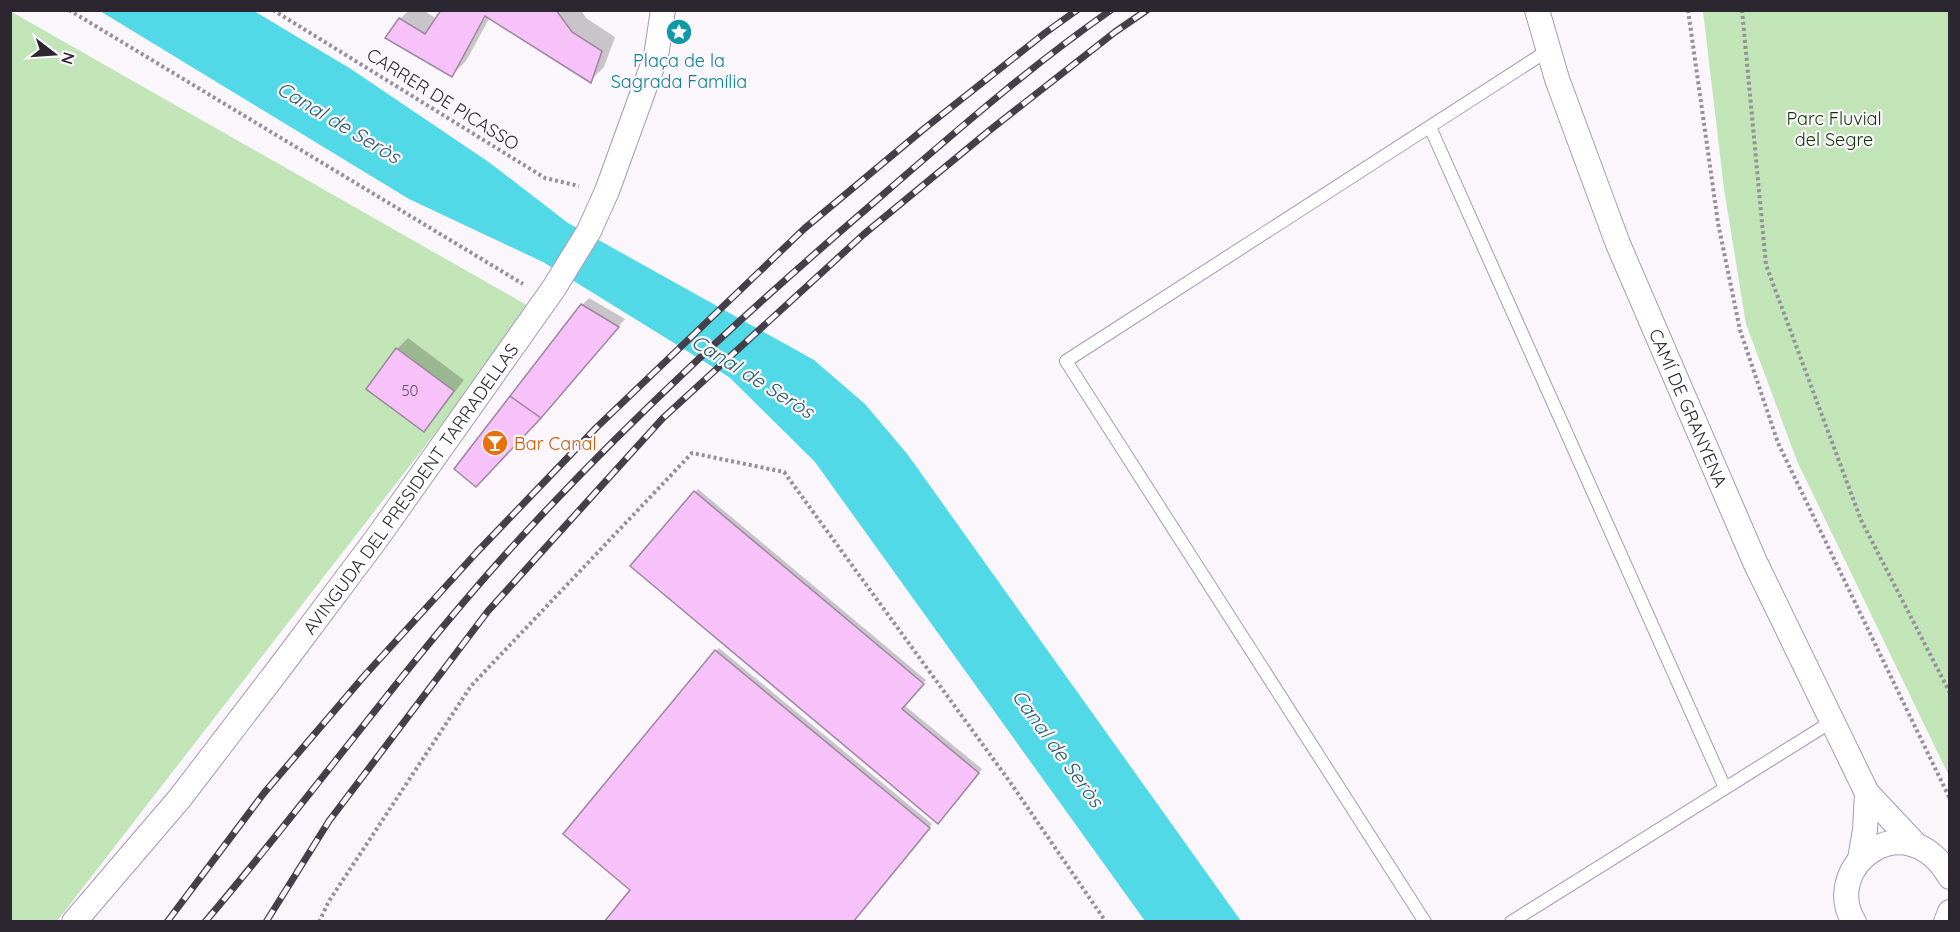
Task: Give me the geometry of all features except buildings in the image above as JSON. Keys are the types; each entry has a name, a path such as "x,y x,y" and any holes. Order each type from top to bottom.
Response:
{"street":[{"name":"AVINGUDA DEL PRESIDENT TARRADELLAS","path":"74,921 180,798 257,697 377,538 551,293 589,231 607,191 656,56 663,10"},
{"name":"CAMÍ DE GRANYENA","path":"1537,10 1547,51 1618,244 1755,562 1831,722 1867,793 1915,844 1930,852 1942,863 1950,877"},
{"name":"CAMÍ DE GRANYENA","path":"1854,921 1847,902 1847,886 1860,859 1865,830 1867,793"},
{"path":"1860,859 1886,844 1901,842 1915,844"},
{"path":"1946,921 1950,912"}],"lane":[{"path":"1425,921 1066,361 1547,51"},
{"path":"1430,127 1725,788"},
{"path":"1511,921 1831,722"}],"path":[{"path":"69,10 551,293"},
{"name":"CARRER DE PICASSO","path":"273,10 545,178 607,191"},
{"path":"1688,10 1718,224 1740,330 1778,443 1950,798"},
{"path":"1742,10 1766,265 1861,520 1950,693"},
{"path":"319,921 329,902 471,686 692,453 784,472 1004,773 1106,921"}],"green space":[{"path":"10,11 532,308 57,921 11,921"},
{"name":"Parc Fluvial del Segre","path":"1703,11 1949,11 1949,776 1797,461 1746,324 1724,189"}],"water":[{"name":"Canal de Seròs","path":"100,11 254,11 351,69 490,163 568,223 814,360 865,404 908,455 1241,921 1145,921 815,462 729,377 543,262 409,199"}],"railway":[{"path":"167,922 264,793 365,675 477,552 597,427 805,228 925,128 1077,10"},
{"path":"205,922 434,638 513,546 600,454 737,323 831,239 992,101 1111,10"},
{"path":"266,922 329,821 488,611 663,418 864,234 990,130 1115,32 1147,10"}],"place":[{"name":"Plaça de la Sagrada Família","path":"679,32"},
{"name":"Bar Canal","path":"495,443"}]}
